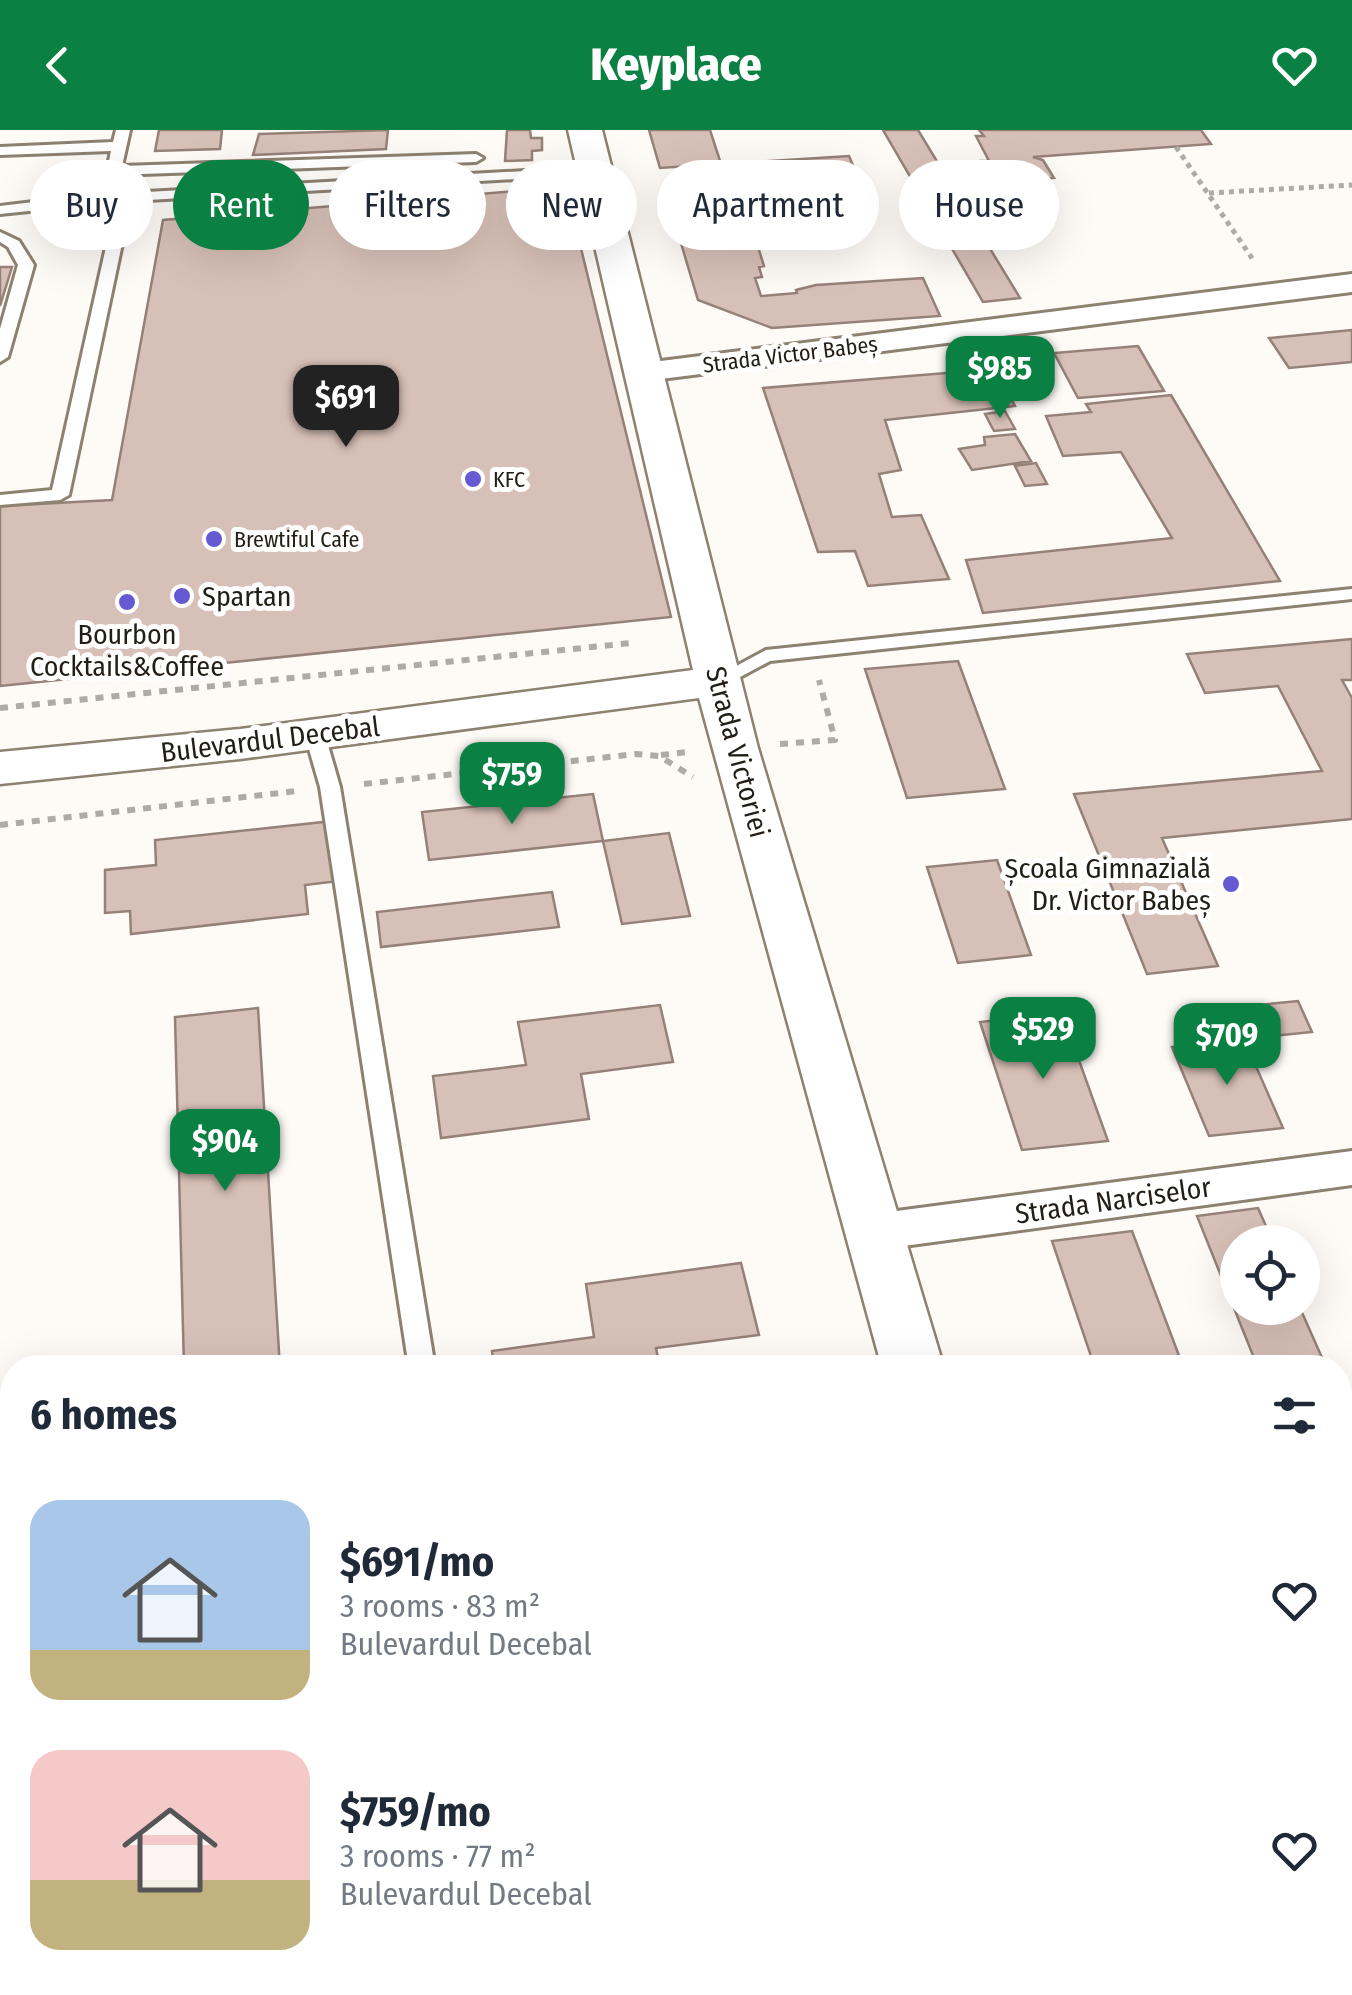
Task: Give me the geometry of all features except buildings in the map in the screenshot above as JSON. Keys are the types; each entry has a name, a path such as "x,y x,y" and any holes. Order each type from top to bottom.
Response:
{"street":[{"name":"Strada Victoriei","path":"585,130 594,160"},
{"name":"Strada Victoriei","path":"616,250 718,681 909,1355"},
{"name":"Strada Victor Babeș","path":"645,372 1352,284"},
{"name":"Bulevardul Decebal","path":"0,768 315,734 718,681"},
{"name":"Strada Narciselor","path":"874,1232 1352,1168"}],"lane":[{"path":"122,130 114,171 476,158"},
{"path":"0,150 119,146"},
{"path":"153,196 506,177"},
{"path":"0,210 30,208"},
{"path":"0,236 14,244 26,265 6,321 0,358"},
{"path":"0,500 60,495 113,250"},
{"path":"718,681 766,656 1352,594"},
{"path":"315,734 330,788 420,1355"}],"path":[{"path":"1176,147 1259,268"},
{"path":"1208,193 1352,185"},
{"path":"0,708 631,643"},
{"path":"0,825 636,754 679,764 703,786"}],"place":[{"name":"KFC","path":"473,479"},
{"name":"Brewtiful Cafe","path":"214,539"},
{"name":"Spartan","path":"182,596"},
{"name":"Bourbon Cocktails&Coffee","path":"127,602"},
{"name":"Școala Gimnazială Dr. Victor Babeș","path":"1231,884"}]}
